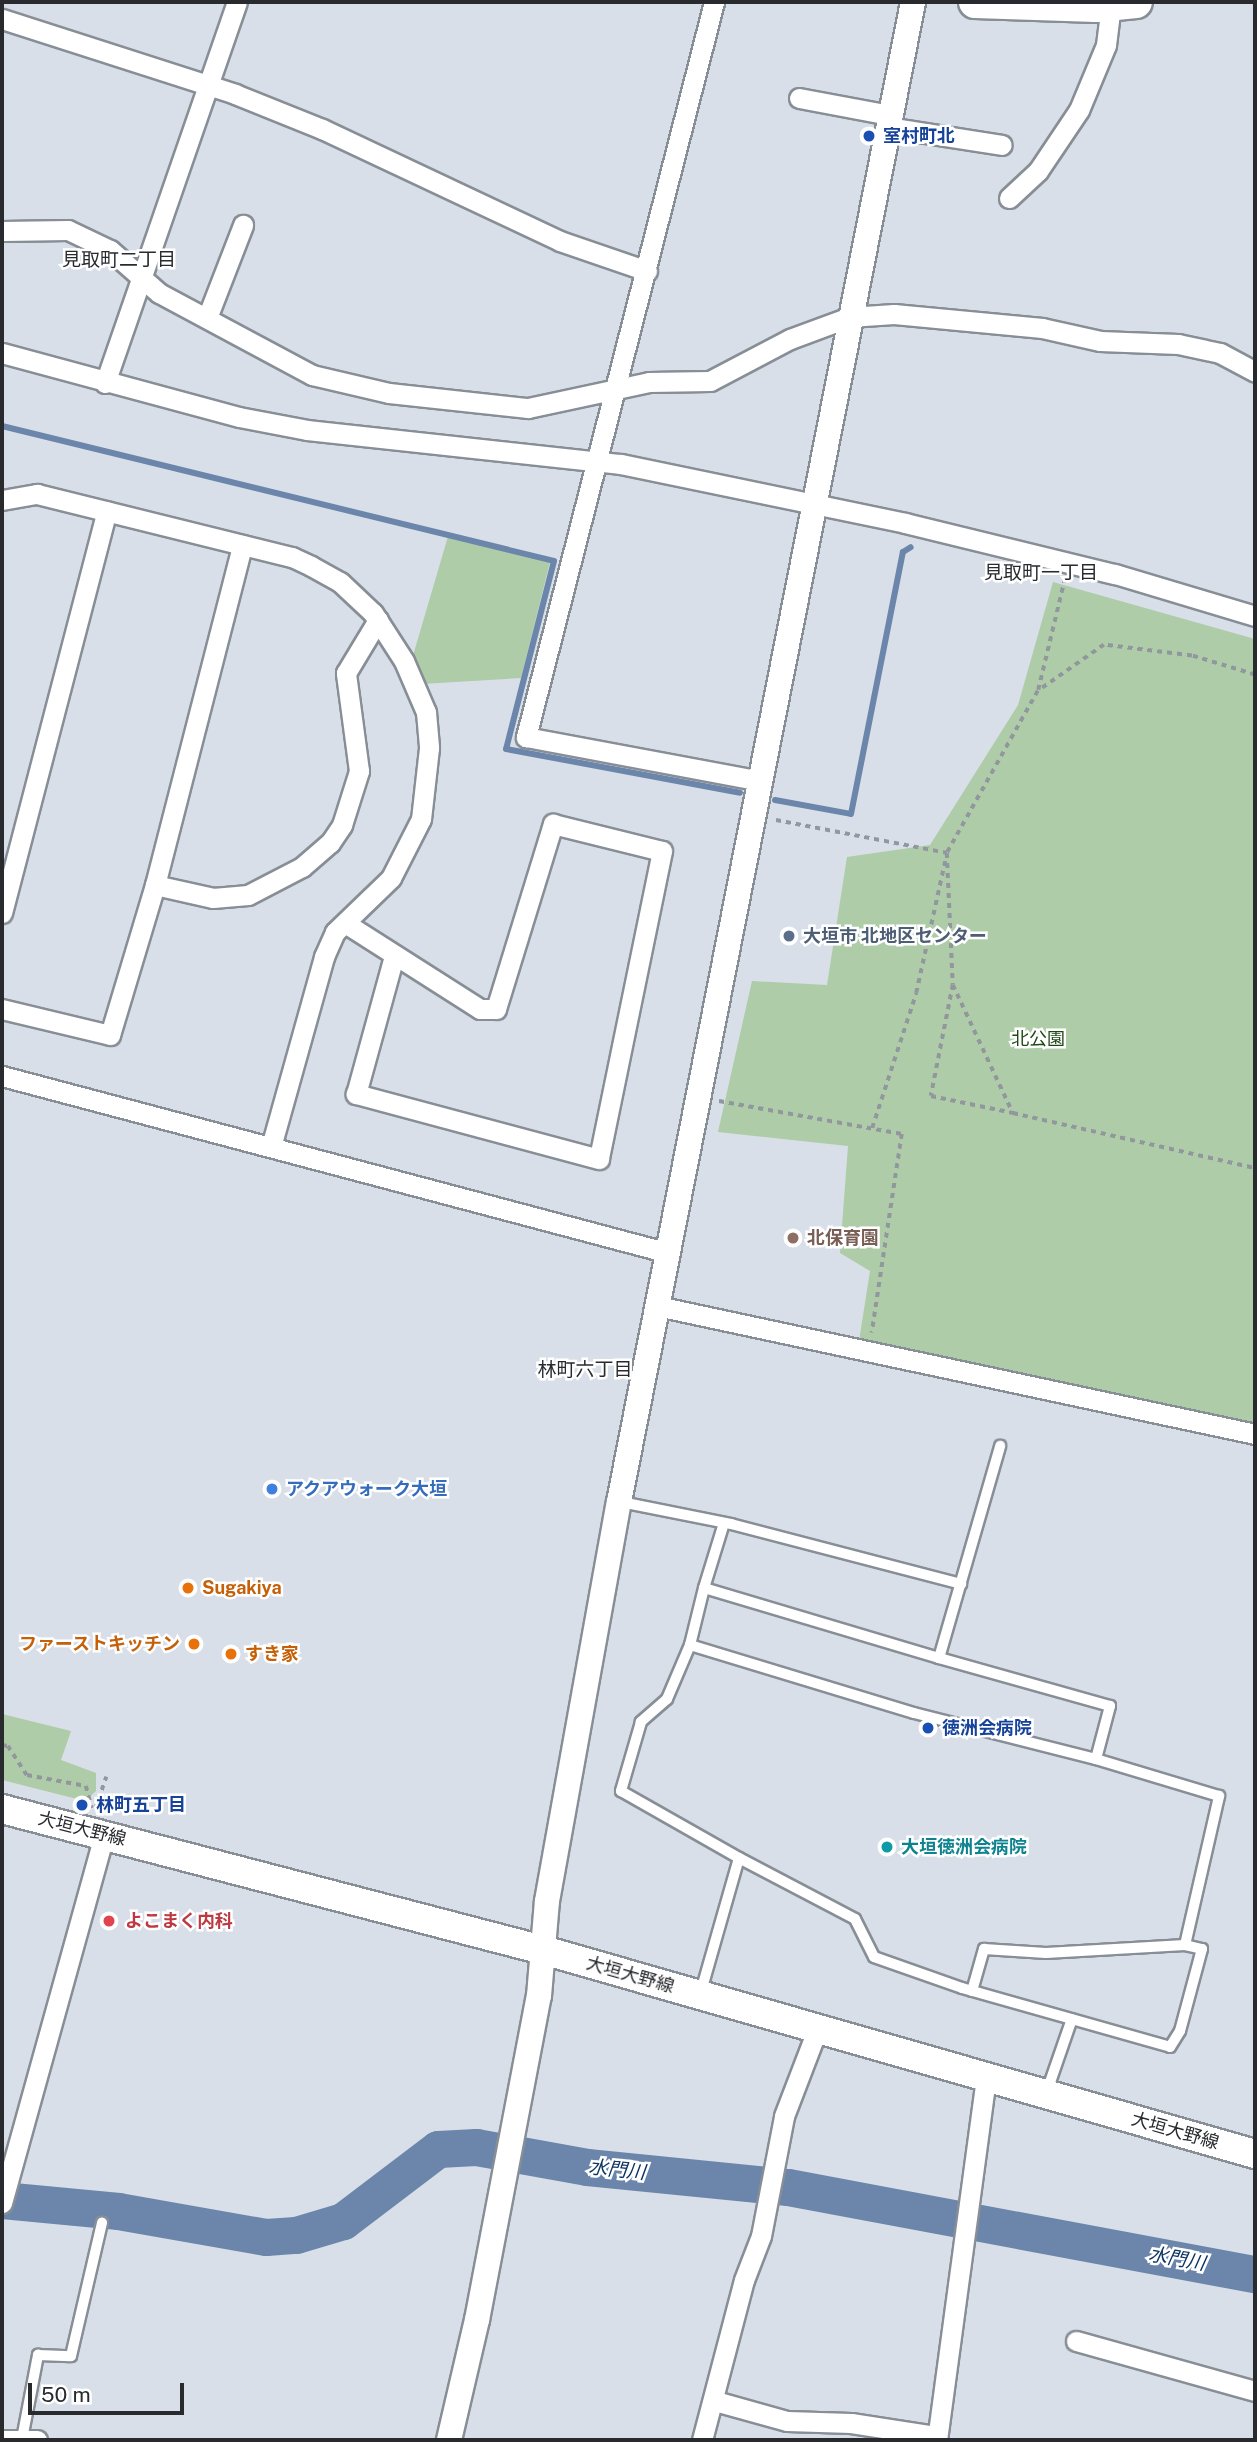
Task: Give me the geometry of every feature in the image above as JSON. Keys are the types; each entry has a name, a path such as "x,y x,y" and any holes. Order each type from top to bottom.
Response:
{"main road":[{"path":"975,2 1124,3"},
{"name":"大垣大野線","path":"2,1808 543,1950 1255,2154"}],"street":[{"path":"105,383 237,2"},
{"path":"714,2 526,737 761,781"},
{"path":"449,2440 509,2155 539,1996 543,1950 619,1502 755,816 849,317 913,2"},
{"path":"1009,198 1038,171 1079,110 1124,3"},
{"path":"2,19 208,87 322,129 560,242 647,271"},
{"path":"799,98 888,121 1002,145"},
{"path":"207,318 243,225"},
{"path":"2,231 68,230 110,250 143,275 159,293 312,375 366,390 528,408 649,382 710,381 790,338 849,317 894,314 1042,328 1100,341 1178,344 1220,353 1255,372"},
{"path":"2,353 105,383 307,430 621,464 812,507 905,523 1068,563 1255,616"},
{"path":"2,500 37,494 292,557 340,582 378,620 404,662 426,712 426,786 421,818 391,878 335,932 324,957 271,1147"},
{"path":"2,913 107,511"},
{"path":"2,1009 110,1035 155,885 242,545"},
{"path":"155,885 213,898 248,895 302,867 330,843 342,825 359,771 346,673 378,620"},
{"path":"345,923 480,1009 496,1009 553,824 662,851 599,1159 356,1094 394,956"},
{"path":"2,1076 668,1253"},
{"path":"657,1306 1255,1434"},
{"path":"4,2192 104,1835"},
{"path":"702,2440 715,2401 767,2205 784,2116 817,2030"},
{"path":"715,2401 787,2421 851,2423 936,2438 986,2078"},
{"path":"1076,2341 1255,2391"}],"lane":[{"path":"939,1658 1000,1446"},
{"path":"619,1502 724,1523 961,1584"},
{"path":"724,1523 690,1644 667,1699 641,1722 621,1791 739,1858 855,1919 874,1957 972,1991 1170,2047 1180,2031 1202,1949 1185,1945 1046,1952 984,1949 972,1991"},
{"path":"704,1588 1110,1706 1096,1759"},
{"path":"690,1644 914,1713 1096,1759 1219,1796 1185,1945"},
{"path":"700,1995 739,1858"},
{"path":"1046,2095 1072,2019"},
{"path":"14,2440 38,2355 71,2356 102,2223"}],"path":[{"path":"872,1128 916,993 947,853 1038,691 1068,563"},
{"path":"1038,691 1104,645 1192,656 1255,675"},
{"path":"755,816 947,853"},
{"path":"947,853 953,985 931,1096 1255,1168"},
{"path":"953,985 1013,1113"},
{"path":"700,1098 902,1134 869,1350"},
{"path":"2,1745 8,1746 27,1775 86,1786 94,1814 106,1777"}],"green space":[{"path":"449,533 550,562 521,678 422,684 412,659"},
{"name":"北公園","path":"1053,582 1255,639 1255,1428 859,1341 870,1271 840,1253 848,1146 718,1132 752,981 827,985 847,857 930,845 1018,705"},
{"path":"2,1714 71,1731 61,1760 96,1773 96,1791 85,1801 2,1780"}],"waterway":[{"path":"2,426 554,561 506,749 740,793"},
{"path":"775,800 851,814 903,552 911,547"},
{"name":"水門川","path":"2,2200 118,2211 266,2237 296,2235 343,2221 438,2149 476,2147 587,2167 788,2187 1255,2274"}],"place":[{"name":"室村町北","path":"869,136"},
{"name":"大垣市 北地区センター","path":"789,936"},
{"name":"北保育園","path":"793,1238"},
{"name":"アクアウォーク大垣","path":"272,1489"},
{"name":"Sugakiya","path":"188,1588"},
{"name":"ファーストキッチン","path":"194,1644"},
{"name":"すき家","path":"231,1654"},
{"name":"徳洲会病院","path":"928,1728"},
{"name":"林町五丁目","path":"82,1805"},
{"name":"大垣徳洲会病院","path":"887,1847"},
{"name":"よこまく内科","path":"109,1921"}],"district":[{"name":"見取町二丁目","path":"119,260"},
{"name":"見取町一丁目","path":"1041,573"},
{"name":"林町六丁目","path":"585,1370"}]}
